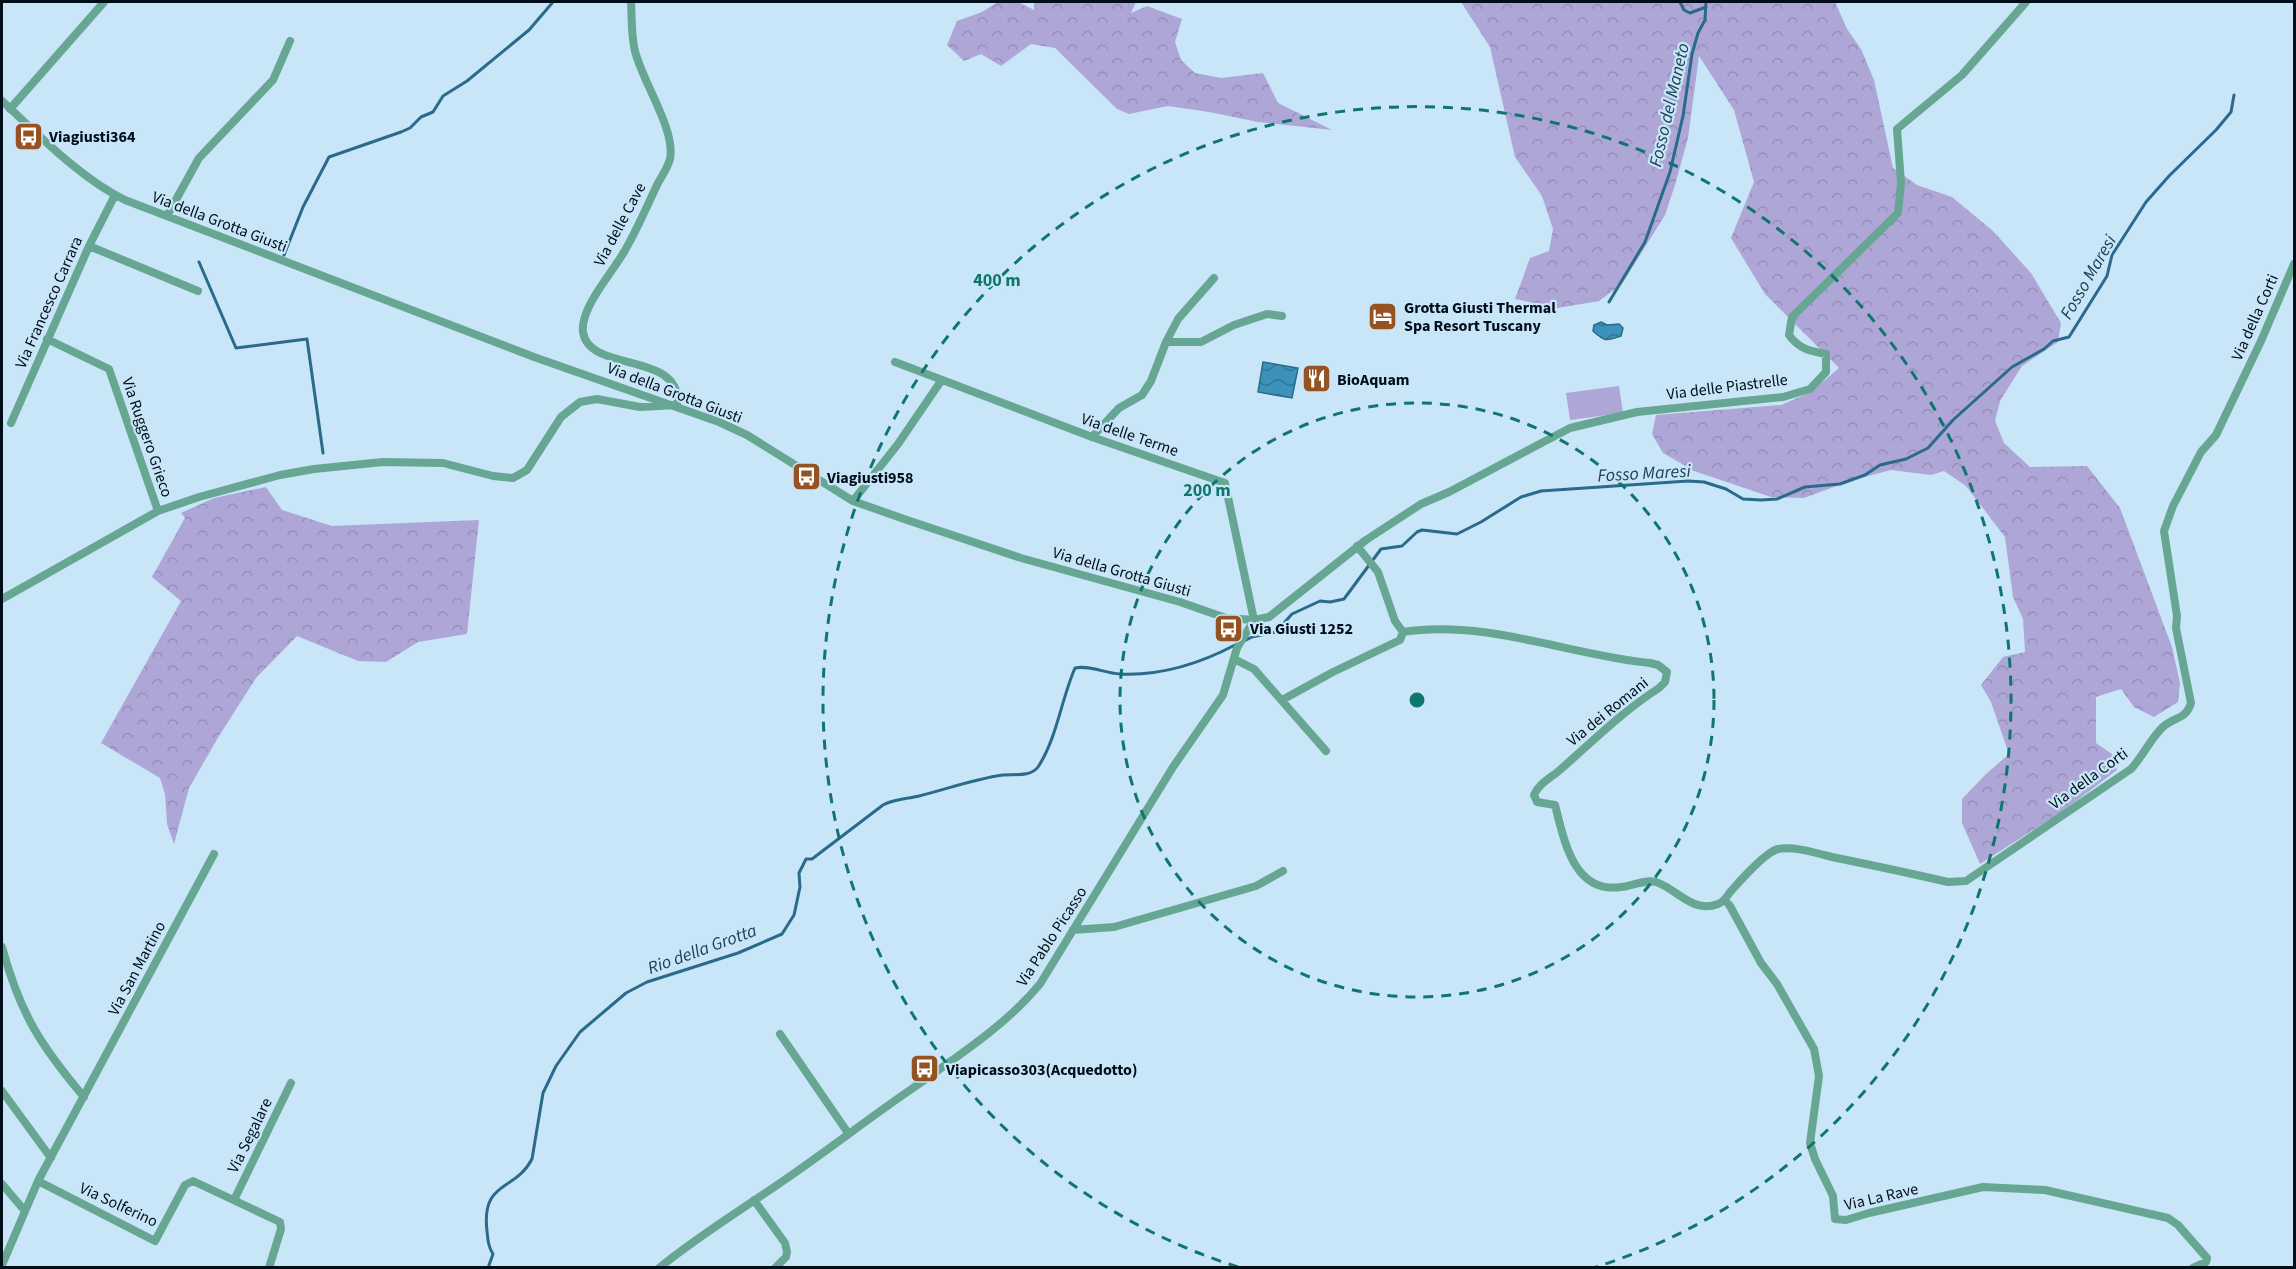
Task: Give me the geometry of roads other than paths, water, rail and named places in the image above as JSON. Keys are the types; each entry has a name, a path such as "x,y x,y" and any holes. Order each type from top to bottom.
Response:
{"street":[{"path":"10,109 104,2"},
{"name":"Via delle Cave","path":"631,2 635,51 670,142 670,159 623,253 589,306 582,328 585,340 592,349 654,371 670,380 677,391 677,405"},
{"name":"Via delle Piastrelle","path":"1374,534 1421,504 1449,492 1570,428 1636,412 1783,397 1810,389 1826,372 1826,354 1808,351 1796,345 1788,335 1792,317 1898,213 1901,183 1897,129 1962,75 2026,2"},
{"path":"167,216 199,158 273,80 290,41"},
{"name":"Via della Grotta Giusti","path":"2,101 78,169 115,195 534,357 677,405 747,435 853,501 1022,558 1182,603 1226,618 1254,620 1269,617 1374,534"},
{"name":"Via Francesco Carrara","path":"11,423 89,246 115,195"},
{"path":"89,246 198,291"},
{"name":"Via della Corti","path":"1725,900 1739,882 1767,856 1775,850 1782,849 1809,852 1948,882 1966,881 2131,769 2140,760 2159,730 2188,711 2191,703 2176,628 2177,616 2164,531 2173,506 2196,461 2222,424 2295,264"},
{"path":"1092,437 1119,408 1142,395 1151,381 1166,342 1178,319 1214,278"},
{"path":"1166,342 1201,342 1234,325 1267,314 1282,316"},
{"name":"Via Ruggero Grieco","path":"47,339 109,369 158,511"},
{"name":"Via delle Terme","path":"895,362 1092,437 1225,483 1254,620"},
{"path":"853,501 898,444 941,381"},
{"path":"2,599 158,511 199,497 280,475 352,464 383,462 443,463 493,476 513,478 527,471 561,417 580,402 597,399 640,407 677,405"},
{"path":"1282,700 1333,672 1400,640 1403,632 1395,621 1378,572 1357,546"},
{"name":"Via Pablo Picasso","path":"658,1268 680,1250 1008,1019 1040,984 1173,767 1224,695 1238,648 1254,620"},
{"name":"Via dei Romani","path":"1403,632 1420,629 1492,633 1650,663 1663,668 1667,676 1659,688 1541,784 1535,791 1534,799 1543,804 1555,805 1561,829 1577,870 1600,887 1623,887 1653,881 1698,905 1715,905 1725,900"},
{"path":"1234,659 1254,669 1326,751"},
{"name":"Via San Martino","path":"2,1265 38,1181 214,854"},
{"path":"1073,930 1114,927 1256,886 1283,871"},
{"name":"Via La Rave","path":"1725,900 1814,1049 1819,1076 1810,1143 1833,1196 1835,1219 1846,1220 1869,1212 1983,1187 2045,1190 2168,1218 2178,1225 2207,1258 2206,1262 2193,1268"},
{"path":"2,947 19,1001 35,1033 53,1060 84,1097"},
{"path":"780,1034 848,1133"},
{"name":"Via Segalare","path":"234,1200 291,1083"},
{"path":"2,1091 51,1158"},
{"name":"Via Solferino","path":"38,1181 155,1240 187,1182 193,1181 280,1222 281,1229 269,1268"},
{"path":"2,1184 26,1210"},
{"path":"754,1200 786,1246 786,1257 775,1268"}],"water":[{"path":"1601,322 1607,325 1619,324 1623,328 1621,336 1609,340 1600,337 1593,331 1594,325"},
{"path":"1263,362 1298,368 1292,398 1258,392"}],"waterway":[{"path":"284,255 303,207 329,157 410,128 421,117 433,112 443,96 467,81 529,30 553,2"},
{"name":"Fosso del Maneto","path":"1680,2 1684,10 1690,13 1706,7"},
{"name":"Fosso del Maneto","path":"1609,302 1645,242 1670,172 1683,116 1692,54 1698,33 1705,20 1706,2"},
{"name":"Fosso Maresi","path":"1244,641 1276,632 1292,614 1320,601 1330,602 1344,599 1381,549 1402,546 1422,530 1457,534 1521,497 1541,491 1688,481 1704,482 1726,489 1743,499 1777,499 1805,487 1840,484 1865,475 1880,465 1906,459 1928,448 1953,420 2012,367 2044,349 2053,341 2069,337 2107,276 2112,255 2146,202 2231,112 2234,95"},
{"path":"199,262 236,348 307,339 323,453"},
{"name":"Rio della Grotta","path":"488,1268 493,1254 489,1246 487,1231 489,1203 494,1195 517,1177 532,1159 543,1093 556,1066 580,1032 626,993 647,982 738,953 782,934 794,915 800,887 799,873 806,859 812,859 883,805 982,779 1027,774 1035,770 1050,744 1075,668 1120,674 1165,671 1208,658 1235,645"}],"place":[{"name":"Viagiusti364","path":"28,136"},
{"name":"Grotta Giusti Thermal Spa Resort Tuscany","path":"1383,316"},
{"name":"BioAquam","path":"1316,379"},
{"name":"Viagiusti958","path":"806,477"},
{"name":"Via Giusti 1252","path":"1229,628"},
{"name":"Viapicasso303(Acquedotto)","path":"925,1069"}]}
